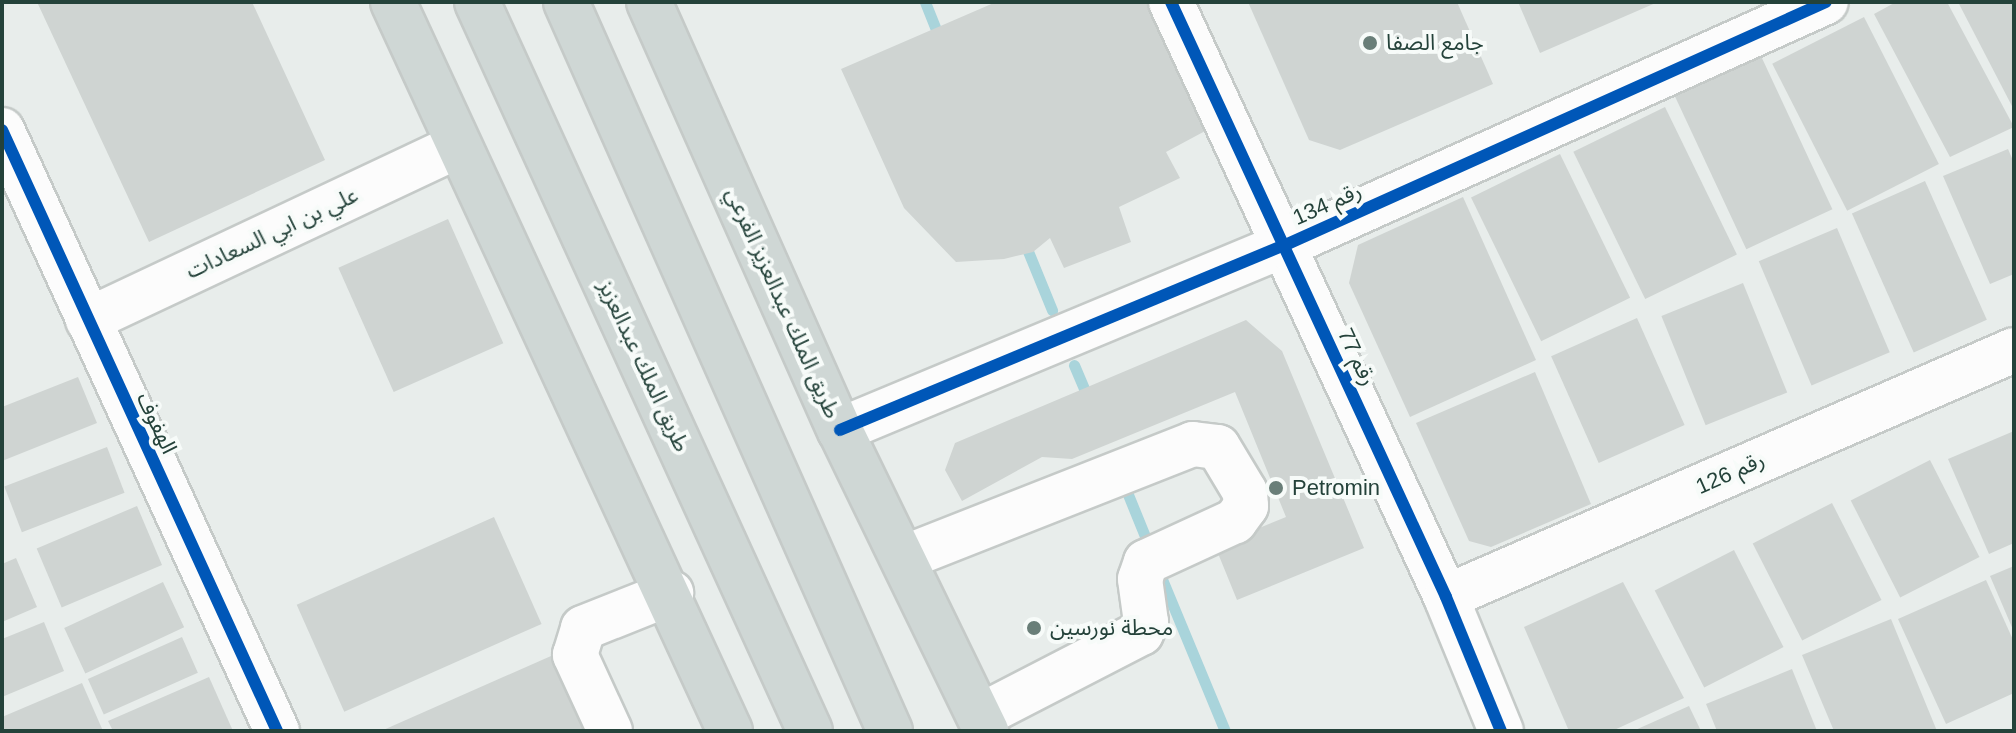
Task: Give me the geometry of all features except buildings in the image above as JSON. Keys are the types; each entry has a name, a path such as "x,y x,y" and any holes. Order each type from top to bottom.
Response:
{"main road":[{"path":"393,2 457,146 671,593 730,731"},
{"name":"طريق الملك عبدالعزيز","path":"477,2 810,731"},
{"path":"566,2 890,731"},
{"name":"طريق الملك عبدالعزيز الفرعي","path":"649,2 840,430 906,557 983,724"}],"street":[{"name":"رقم 77","path":"1171,2 1446,597 1501,731"},
{"name":"رقم 134","path":"840,430 1283,246 1743,19 1826,2"},
{"name":"الهفوف","path":"2,130 277,731"},
{"name":"علي بن ابي السعادات","path":"88,320 457,146"},
{"name":"رقم 126","path":"1446,597 2014,350"},
{"path":"906,557 1193,444 1218,447 1245,492 1246,506 1235,521 1161,555 1140,579 1146,622 1141,633 983,724"},
{"path":"610,731 575,655 583,628 671,593"}],"waterway":[{"path":"925,2 941,42"},
{"path":"1023,239 1052,310"},
{"path":"1074,365 1089,401"},
{"path":"1127,492 1151,551"},
{"path":"1157,567 1225,731"}],"cycle path":[{"path":"1171,2 1446,597 1501,731"},
{"path":"840,430 1283,246 1826,2"},
{"path":"2,130 277,731"}],"place":[{"name":"جامع الصفا","path":"1370,43"},
{"name":"Petromin","path":"1276,488"},
{"name":"محطة نورسين","path":"1034,628"}]}
